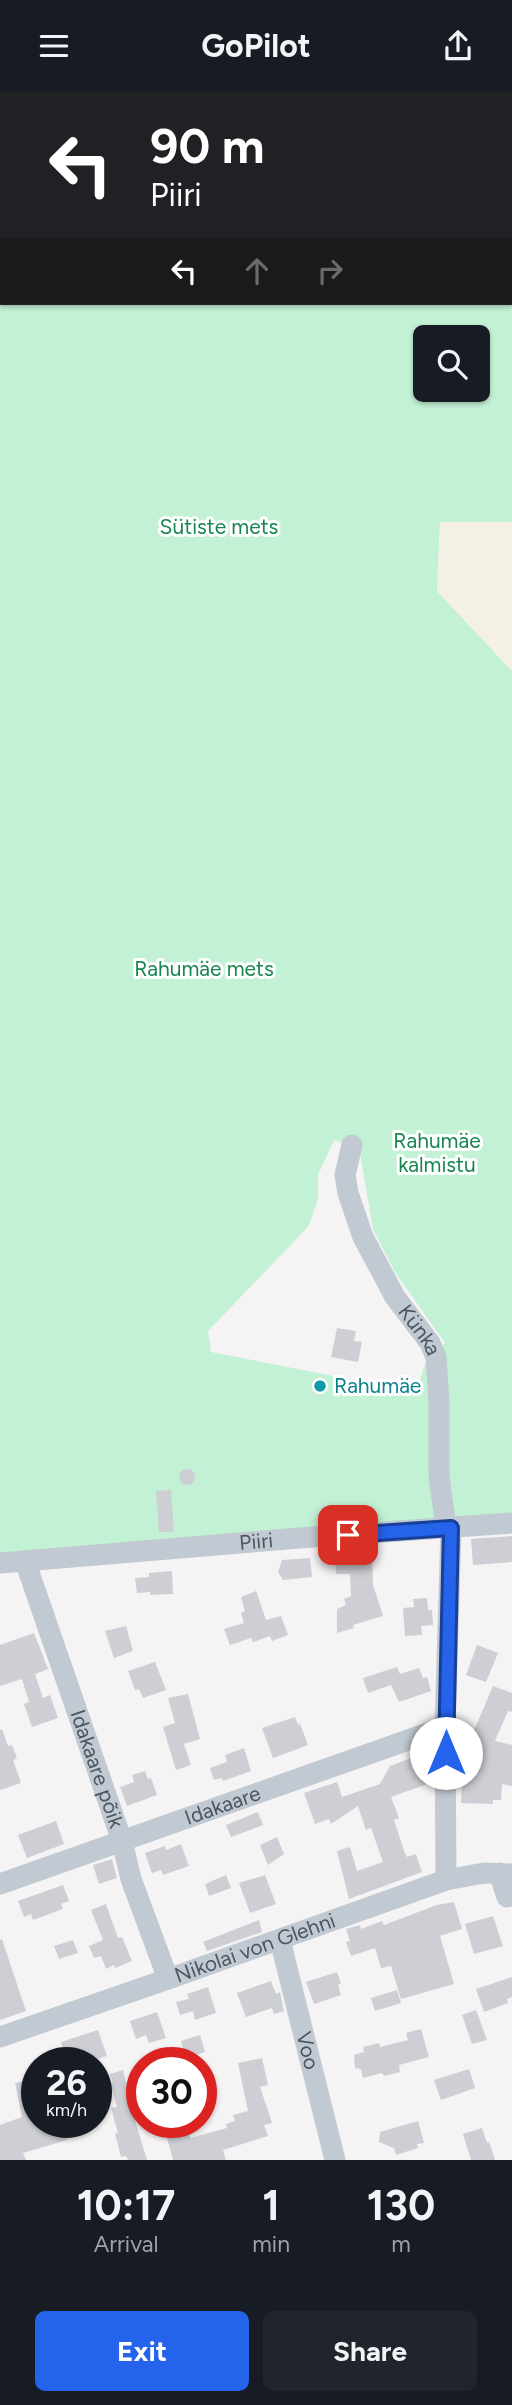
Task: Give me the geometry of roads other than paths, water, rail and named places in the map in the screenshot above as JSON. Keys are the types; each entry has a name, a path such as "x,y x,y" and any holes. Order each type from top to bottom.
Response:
{"street":[{"name":"Künka","path":"352,1145 345,1175 348,1193 363,1237 396,1297 430,1343 436,1357 439,1476 448,1528 446,1880"},
{"name":"Piiri","path":"0,1563 512,1523"},
{"name":"Idakaare põik","path":"24,1561 122,1841 131,1879 168,1979"},
{"name":"Idakaare","path":"0,1884 445,1727"},
{"name":"Nikolai von Glehni","path":"0,2037 446,1880 506,1873"},
{"path":"506,1873 507,1897"},
{"name":"Voo","path":"280,1940 335,2160"}],"place":[{"name":"Rahumäe","path":"320,1386"}],"park label":[{"name":"Sütiste mets","path":"219,527"},
{"name":"Rahumäe mets","path":"204,969"},
{"name":"Rahumäe kalmistu","path":"437,1153"}]}
